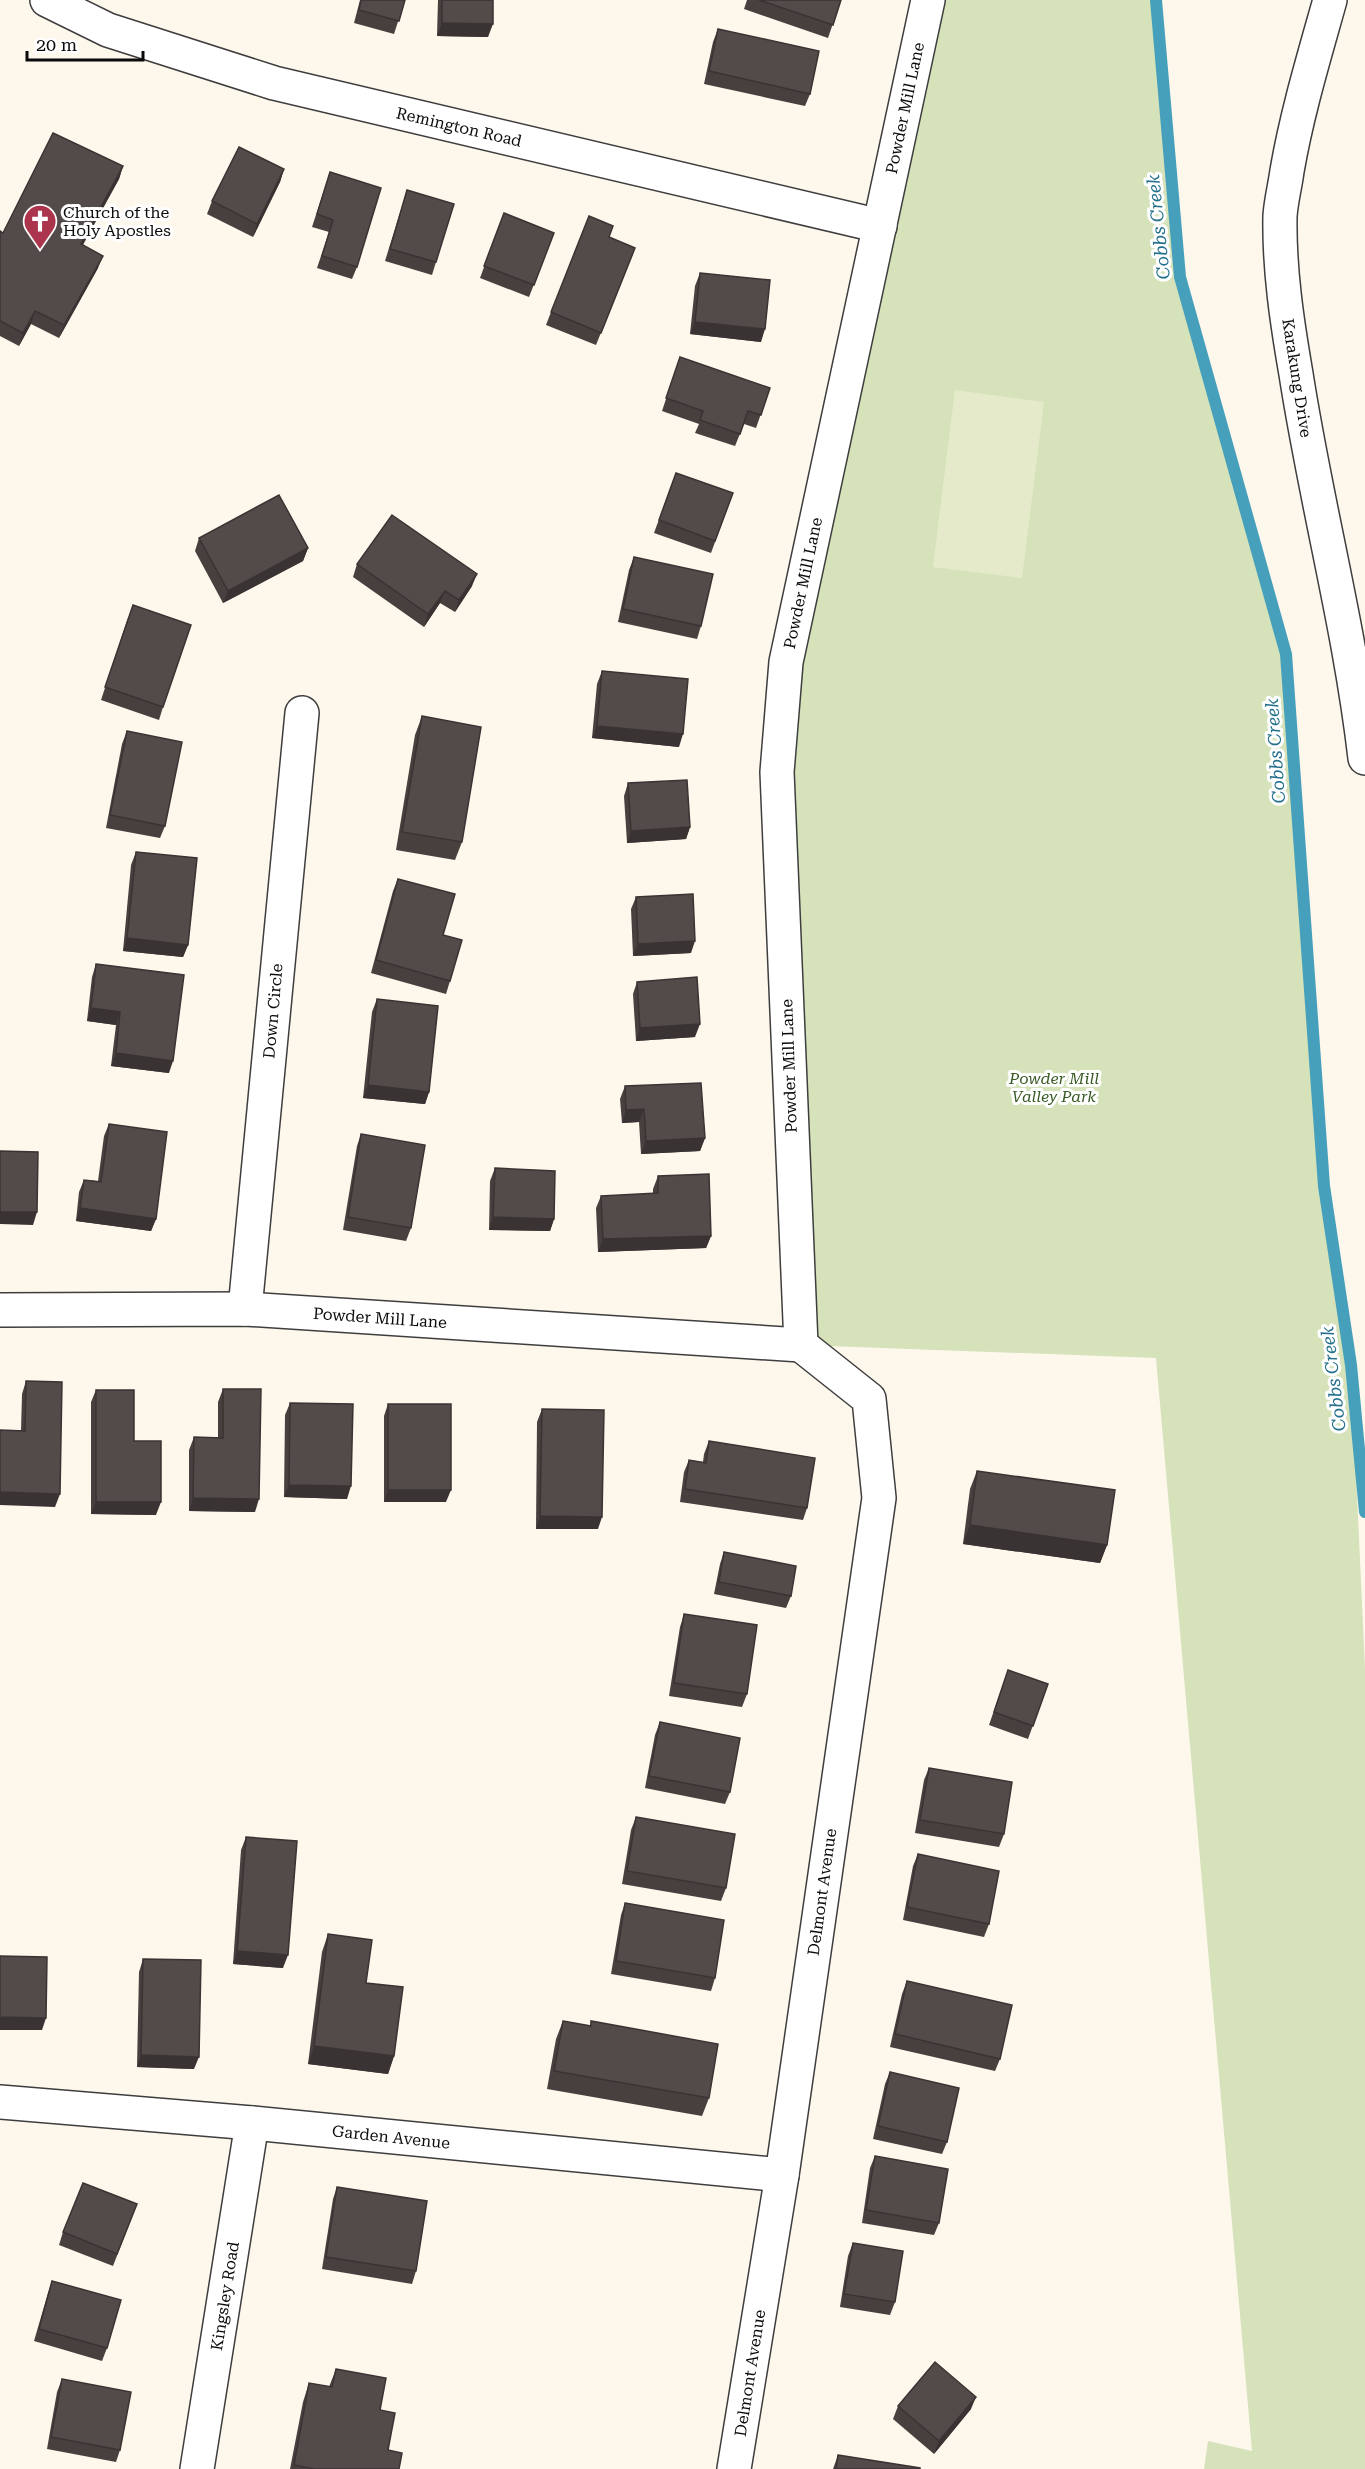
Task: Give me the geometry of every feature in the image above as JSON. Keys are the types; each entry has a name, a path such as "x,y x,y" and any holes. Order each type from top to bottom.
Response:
{"street":[{"name":"Remington Road","path":"46,0 108,30 274,83 880,226"},
{"name":"Powder Mill Lane","path":"0,1310 245,1309 801,1346 777,772 786,662 928,0"},
{"name":"Karakung Drive","path":"1330,0 1303,95 1292,146 1280,214 1281,249 1287,318 1303,421 1348,641 1365,758"},
{"name":"Down Circle","path":"245,1309 302,713"},
{"name":"Delmont Avenue","path":"734,2469 782,2175 879,1498 869,1399 801,1346"},
{"name":"Garden Avenue","path":"0,2102 252,2123 782,2175"},
{"name":"Kingsley Road","path":"197,2469 252,2123"}],"green space":[{"name":"Powder Mill Valley Park","path":"928,0 1157,0 1180,277 1286,654 1316,1067 1351,1365 1365,1669 1365,2469 1204,2469 1208,2441 1252,2451 1156,1358 801,1345 777,772"},
{"path":"955,390 1044,402 1022,578 933,567"}],"building":[{"path":"361,0 405,0 399,21 359,10"},
{"path":"442,0 493,0 493,24 442,23"},
{"path":"759,0 841,0 833,25"},
{"path":"718,29 819,51 810,94 709,71"},
{"name":"Church of the Holy Apostles","path":"53,133 123,166 81,244 103,256 64,325 35,311 23,333 0,321 0,231 3,233"},
{"path":"239,147 284,169 257,224 212,201"},
{"path":"330,172 381,188 357,267 322,256 333,220 317,214"},
{"path":"407,190 454,204 436,262 390,249"},
{"path":"504,213 554,233 534,285 484,266"},
{"path":"589,216 613,226 609,237 635,248 601,333 551,312"},
{"path":"700,273 770,280 765,329 695,322"},
{"path":"680,357 770,388 761,415 748,411 740,434 700,420 703,411 666,398"},
{"path":"676,473 733,493 715,541 659,520"},
{"path":"279,495 308,548 228,591 199,538"},
{"path":"392,515 477,574 459,600 445,591 428,614 357,564"},
{"path":"634,557 713,574 701,626 623,609"},
{"path":"133,605 191,625 163,707 105,687"},
{"path":"602,671 688,679 683,734 597,726"},
{"path":"422,716 481,727 462,842 402,832"},
{"path":"127,731 182,742 165,826 110,815"},
{"path":"687,780 690,827 631,831 628,783"},
{"path":"136,852 197,858 188,945 127,938"},
{"path":"398,879 455,894 443,935 462,940 450,981 376,960"},
{"path":"693,894 695,941 638,944 636,897"},
{"path":"96,964 184,975 173,1061 116,1053 120,1012 91,1008"},
{"path":"697,977 700,1024 640,1028 637,982"},
{"path":"377,999 438,1006 429,1092 368,1085"},
{"path":"701,1083 705,1138 646,1141 644,1109 626,1110 625,1086"},
{"path":"109,1124 167,1132 156,1219 80,1208 84,1180 101,1182"},
{"path":"361,1134 425,1145 411,1228 348,1217"},
{"path":"0,1151 38,1152 37,1212 0,1212"},
{"path":"495,1168 555,1171 554,1219 493,1217"},
{"path":"709,1174 711,1236 603,1239 601,1196 658,1193 658,1176"},
{"path":"26,1381 62,1382 60,1494 0,1492 0,1430 25,1431"},
{"path":"223,1389 261,1389 259,1499 193,1498 194,1437 223,1438"},
{"path":"96,1390 134,1390 134,1441 161,1441 161,1502 96,1502"},
{"path":"290,1403 353,1404 351,1486 289,1485"},
{"path":"388,1404 451,1404 451,1490 388,1490"},
{"path":"542,1409 604,1410 602,1517 540,1516"},
{"path":"709,1441 815,1458 807,1508 685,1489 689,1460 706,1463"},
{"path":"977,1471 1115,1490 1107,1545 970,1525"},
{"path":"724,1552 796,1566 791,1596 719,1582"},
{"path":"684,1614 757,1625 747,1694 674,1683"},
{"path":"1008,1670 1048,1684 1033,1726 994,1712"},
{"path":"660,1722 740,1738 730,1792 649,1776"},
{"path":"929,1768 1012,1782 1004,1834 920,1820"},
{"path":"636,1817 735,1834 726,1888 627,1871"},
{"path":"246,1837 297,1841 288,1955 237,1951"},
{"path":"918,1854 999,1871 989,1924 907,1907"},
{"path":"625,1903 724,1920 715,1978 616,1961"},
{"path":"328,1934 372,1940 366,1983 403,1987 394,2056 314,2046"},
{"path":"0,1956 47,1957 46,2018 0,2017"},
{"path":"143,1959 201,1960 199,2057 141,2055"},
{"path":"907,1981 1012,2005 1000,2059 895,2034"},
{"path":"563,2021 591,2026 591,2021 718,2044 709,2098 554,2071"},
{"path":"890,2072 959,2088 947,2142 878,2126"},
{"path":"875,2156 948,2169 939,2223 866,2210"},
{"path":"83,2183 137,2204 117,2254 63,2232"},
{"path":"337,2187 427,2201 416,2271 326,2257"},
{"path":"853,2243 903,2251 895,2302 844,2294"},
{"path":"52,2281 121,2300 107,2348 39,2329"},
{"path":"935,2362 976,2397 939,2441 898,2406"},
{"path":"336,2369 386,2378 380,2410 395,2413 388,2450 402,2453 399,2469 314,2469 294,2465 309,2383 332,2387"},
{"path":"62,2379 131,2392 120,2450 51,2437"},
{"path":"838,2455 920,2468 920,2469 836,2469"}],"waterway":[{"name":"Cobbs Creek","path":"1156,0 1180,277 1286,654 1324,1186 1351,1365 1365,1512"}],"place":[{"name":"Church of the Holy Apostles","path":"40,250"}]}
